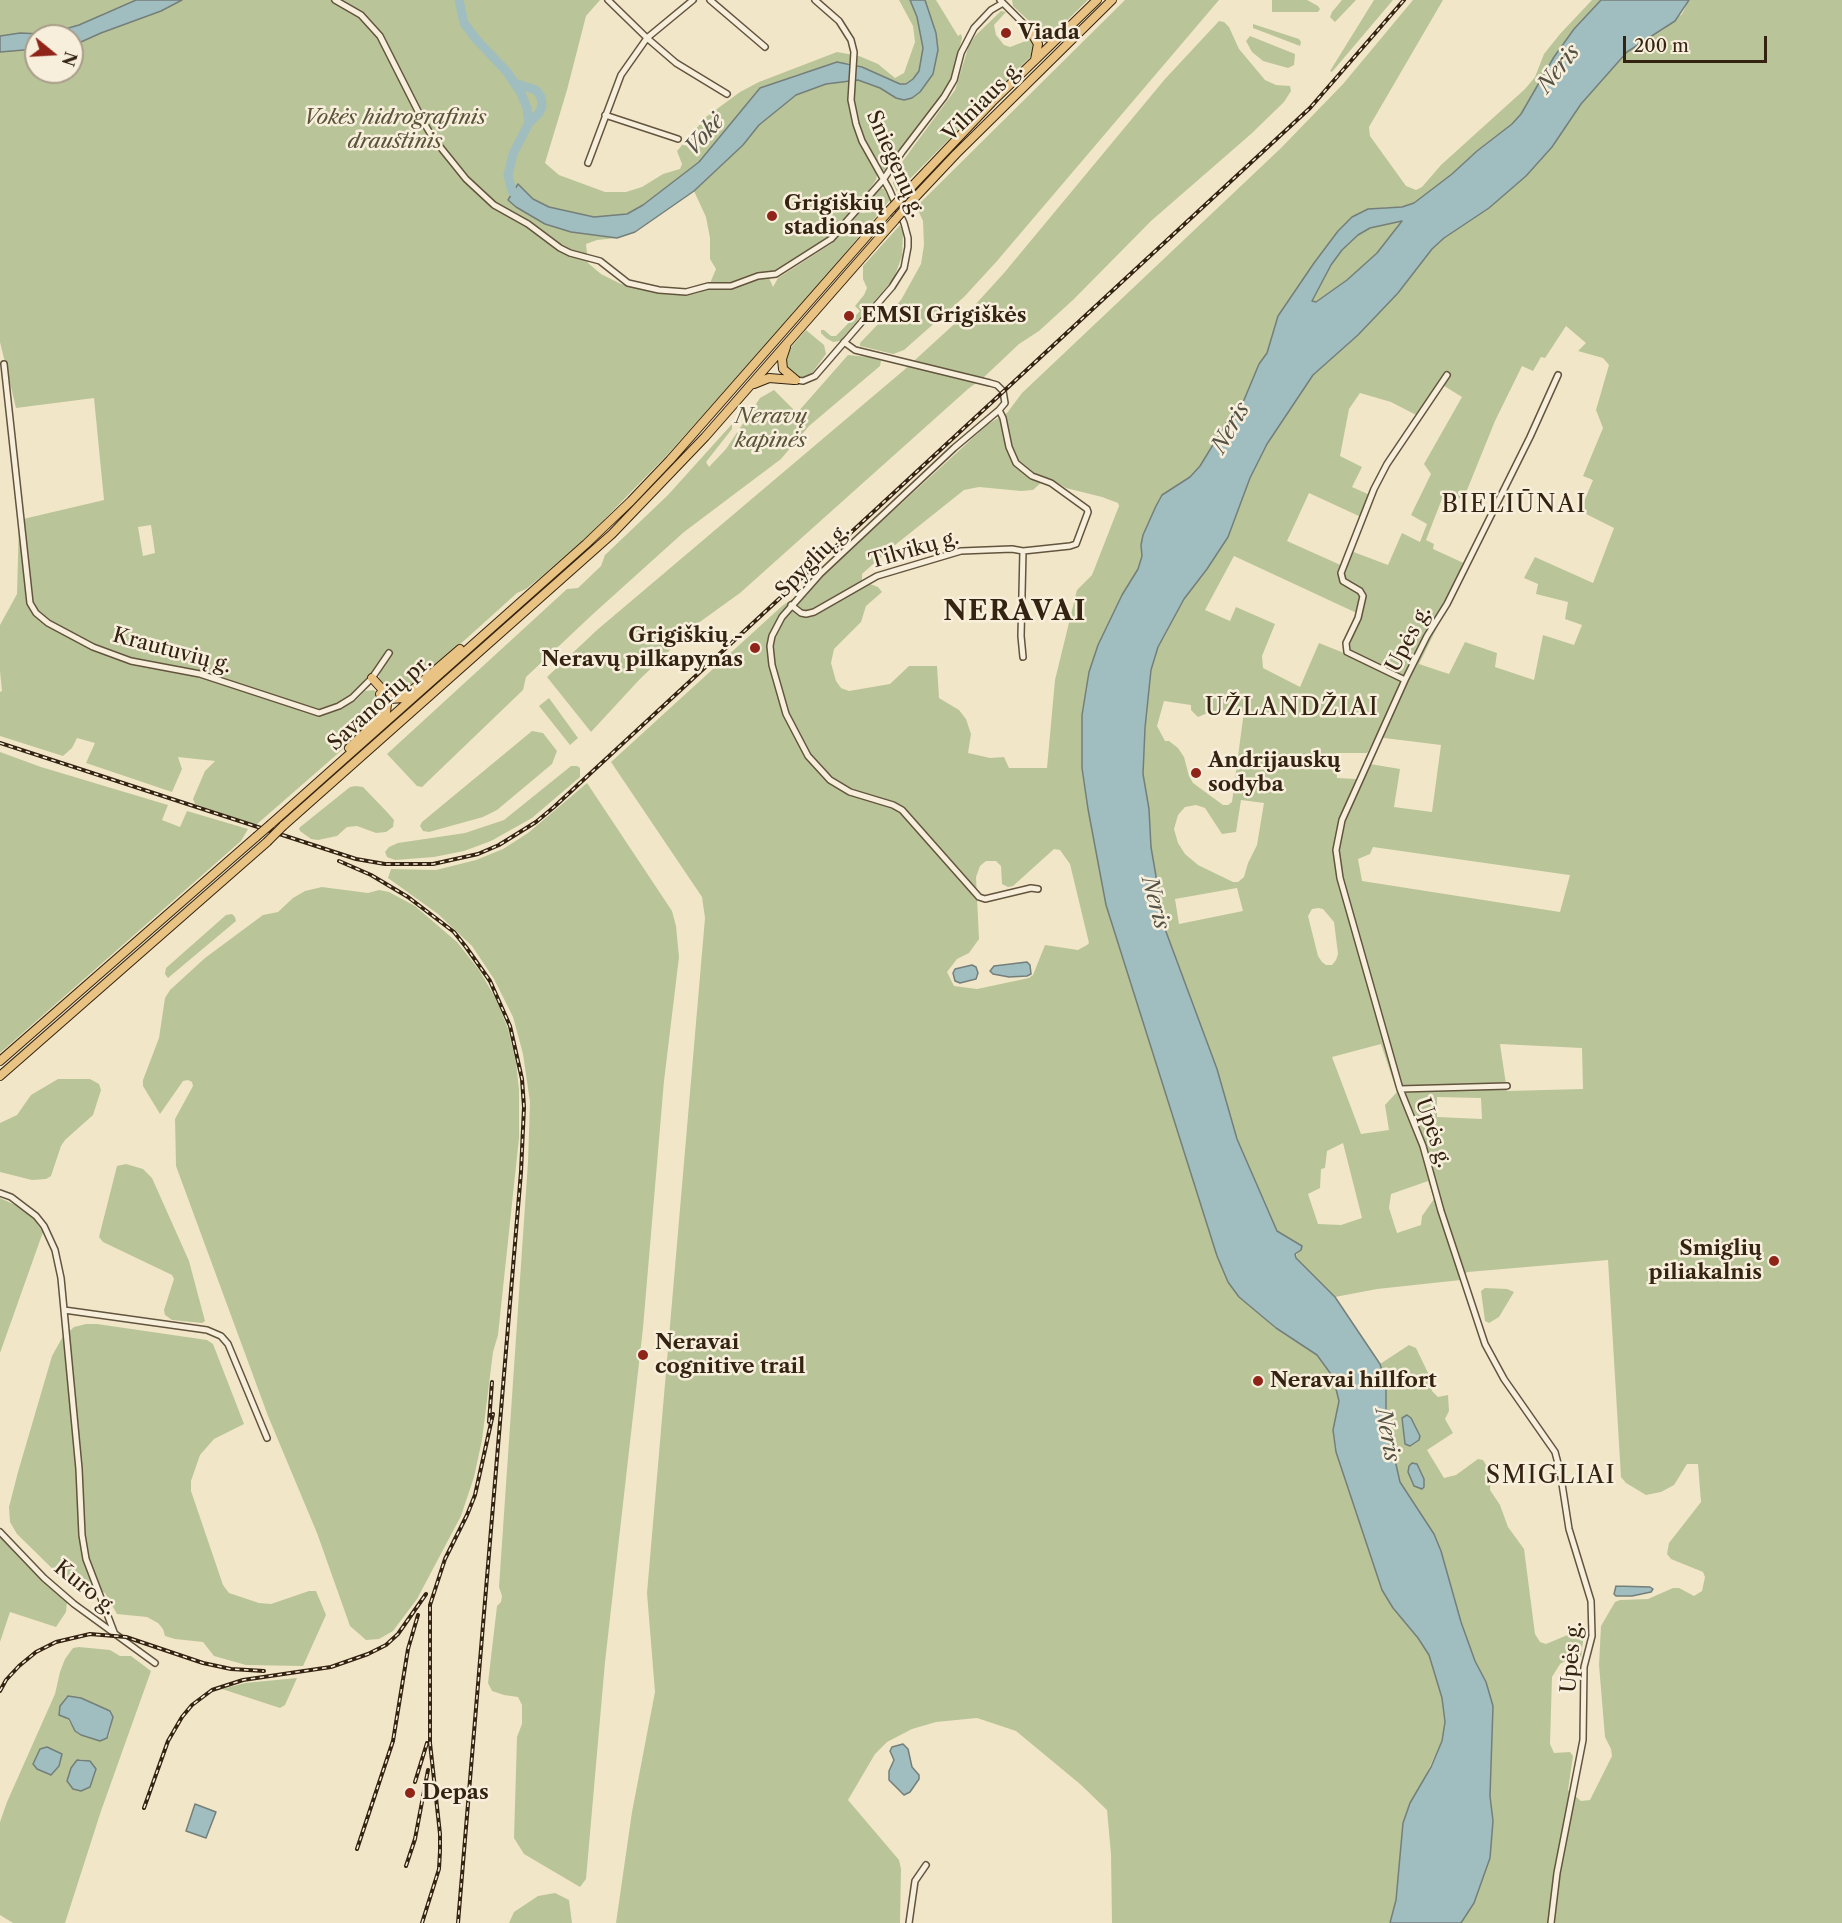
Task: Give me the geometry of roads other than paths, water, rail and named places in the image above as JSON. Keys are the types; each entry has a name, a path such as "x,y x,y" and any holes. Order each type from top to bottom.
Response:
{"highway":[{"name":"Vilniaus g.","path":"887,213 939,156 1097,0"},
{"name":"Vilniaus g.","path":"746,389 895,220 972,137 1112,0"},
{"path":"1031,31 1050,39 1070,27"},
{"path":"1031,31 1038,44 1035,60"},
{"name":"Savanorių pr.","path":"0,1061 586,544 670,460 887,213"},
{"path":"857,263 858,274"},
{"path":"793,336 782,359 782,364 785,372 796,380"},
{"path":"746,389 769,378 796,380"},
{"name":"Savanorių pr.","path":"0,1076 562,580 645,501 746,389"},
{"path":"370,679 391,699 403,698 586,544"},
{"path":"271,824 317,777 383,716 387,704 370,679"}],"street":[{"path":"335,0 361,15 380,36 433,138 473,187 494,205 528,224 560,248 600,261 628,283 659,290 686,292 708,286 731,286 758,276 776,274 831,239 883,180 949,90 974,28 991,10 1002,1 1031,31"},
{"path":"608,0 676,63 727,94"},
{"path":"588,163 621,75 647,38 693,0"},
{"path":"710,0 765,47"},
{"name":"Sniegenų g.","path":"796,380 803,381 815,375 892,287 904,268 908,248 907,230 859,132 853,111 851,88 853,45 847,31 814,0"},
{"path":"605,115 678,139"},
{"path":"844,342 855,350 997,385 1005,399 1005,403 999,410"},
{"name":"Krautuvių g.","path":"4,364 30,603 36,613 48,623 93,647 131,661 200,674 319,713 339,706 352,698 370,679 389,653"},
{"path":"1405,680 1347,652 1346,643 1358,618 1363,596 1360,591 1342,581 1341,573 1374,489 1387,464 1447,375"},
{"name":"Upės g.","path":"1551,1923 1557,1873 1583,1740 1584,1667 1593,1625 1591,1601 1569,1529 1558,1459 1544,1434 1504,1379 1485,1344 1441,1211 1423,1146 1400,1089 1342,883 1336,850 1342,820 1405,680 1427,636 1447,604 1530,437 1558,375"},
{"name":"Tilvikų g.","path":"791,605 801,613 814,612 877,576 961,551 1012,549 1023,551 1074,546 1088,512 1083,505 1051,483 1032,476 1016,463 1009,447 1004,418 999,410"},
{"name":"Spyglių g.","path":"999,410 954,448 820,574 791,605 772,636 771,656 786,714 808,756 831,780 850,792 893,804 902,810 979,897 985,898 1031,888 1038,889"},
{"path":"1023,551 1021,642 1023,657"},
{"path":"1400,1089 1507,1086"},
{"path":"0,1193 11,1197 36,1216 50,1236 61,1278 79,1468 82,1535 86,1559 114,1632"},
{"path":"64,1310 217,1333 228,1344 267,1438"},
{"name":"Kuro g.","path":"0,1532 44,1578 74,1604 154,1663"},
{"path":"909,1923 915,1881 926,1865"}],"water":[{"path":"136,0 182,0 161,11 84,41 84,24 81,24"},
{"path":"910,0 925,0 936,33 938,50 933,74 920,92 912,98 904,100 896,98 880,88 858,80 826,84 796,95 759,125 743,145 694,191 635,232 617,238 571,232 545,224 508,200 518,184 533,199 549,207 594,217 627,214 643,205 699,162 760,88 837,62 862,67 900,84 906,84 919,71 923,48 917,17"},
{"name":"Neris","path":"1601,0 1689,0 1675,21 1627,52 1581,104 1552,147 1526,176 1489,208 1444,238 1432,249 1398,293 1358,335 1313,375 1267,444 1250,478 1228,537 1184,599 1158,647 1151,670 1145,728 1143,774 1149,809 1151,847 1165,929 1217,1069 1237,1139 1277,1231 1302,1246 1301,1250 1295,1254 1296,1258 1335,1297 1380,1364 1386,1384 1386,1420 1400,1482 1434,1534 1461,1622 1475,1661 1486,1682 1493,1706 1490,1796 1493,1821 1490,1858 1474,1903 1461,1923 1390,1923 1396,1900 1403,1823 1410,1803 1431,1767 1442,1741 1445,1722 1442,1698 1429,1655 1382,1590 1336,1452 1333,1430 1339,1401 1333,1377 1317,1355 1276,1328 1239,1297 1228,1282 1217,1256 1106,905 1082,768 1082,715 1089,672 1098,645 1122,595 1138,569 1142,556 1143,535 1156,506 1162,495 1190,477 1200,466 1230,417 1244,400 1259,364 1267,353 1278,316 1314,263 1338,231 1352,217 1368,209 1402,207 1414,203 1512,124 1521,114 1554,57 1574,29","holes":["1402,221 1377,253 1347,280 1316,302 1312,301 1331,265 1342,250 1358,235 1370,228"]},
{"path":"24,33 24,50 0,52 0,36"},
{"path":"1027,962 1030,965 1031,974 1027,976 1009,977 993,974 990,971 994,966"},
{"path":"972,965 976,967 978,973 976,979 960,983 955,981 953,973 955,969"},
{"path":"1407,1415 1411,1418 1420,1436 1419,1440 1410,1446 1405,1444 1402,1418"},
{"path":"1412,1463 1417,1464 1424,1479 1422,1489 1414,1486 1408,1472"},
{"path":"1616,1586 1653,1589 1651,1592 1632,1596 1616,1596 1614,1594"},
{"path":"68,1696 81,1698 110,1711 113,1717 107,1738 100,1741 81,1735 75,1731 69,1719 59,1715 60,1706"},
{"path":"903,1744 908,1749 912,1767 919,1775 919,1779 910,1792 904,1795 889,1780 889,1771 894,1760 890,1751 892,1747"},
{"path":"47,1747 62,1754 59,1766 51,1775 37,1769 33,1764 40,1749"},
{"path":"77,1760 90,1761 96,1769 90,1787 81,1791 73,1789 67,1781 71,1768"},
{"path":"195,1804 216,1812 206,1838 186,1831"}],"waterway":[{"name":"Vokė","path":"459,0 464,23 507,72 521,93 527,108 529,123"},
{"name":"Vokė","path":"514,83 536,90 541,97 542,106 539,113 529,123 513,154 508,175 512,191 521,202"}],"railway":[{"path":"0,743 356,859 385,864 433,864 478,854 499,845 536,822 554,807 1310,108 1404,0"},
{"path":"339,861 371,875 408,897 454,932 490,981 510,1026 522,1079 524,1107 521,1172 458,1923"},
{"path":"489,1422 492,1382"},
{"path":"422,1923 439,1869 440,1851 430,1743 430,1605 445,1559 475,1495 493,1414"},
{"path":"144,1808 168,1741 192,1705 212,1690 243,1680 331,1667 368,1654 386,1645 398,1634 426,1594"},
{"path":"357,1849 393,1741 408,1649 418,1615"},
{"path":"0,1691 6,1680 36,1652 56,1642 90,1634 126,1637 203,1663 231,1669 264,1671"},
{"path":"415,1782 427,1743"},
{"path":"406,1866 415,1839 428,1770"}],"place":[{"name":"Viada","path":"1006,33"},
{"name":"Grigiškių stadionas","path":"772,216"},
{"name":"EMSI Grigiškės","path":"849,316"},
{"name":"Grigiškių - Neravų pilkapynas","path":"755,648"},
{"name":"Andrijauskų sodyba","path":"1196,773"},
{"name":"Smiglių piliakalnis","path":"1774,1261"},
{"name":"Neravai cognitive trail","path":"643,1355"},
{"name":"Neravai hillfort","path":"1258,1381"},
{"name":"Depas","path":"410,1793"}],"district":[{"name":"BIELIŪNAI","path":"1514,505"},
{"name":"NERAVAI","path":"1015,612"},
{"name":"UŽLANDŽIAI","path":"1292,708"},
{"name":"SMIGLIAI","path":"1551,1476"}],"park label":[{"name":"Vokės hidrografinis draustinis","path":"395,130"},
{"name":"Neravų kapinės","path":"771,429"}]}
